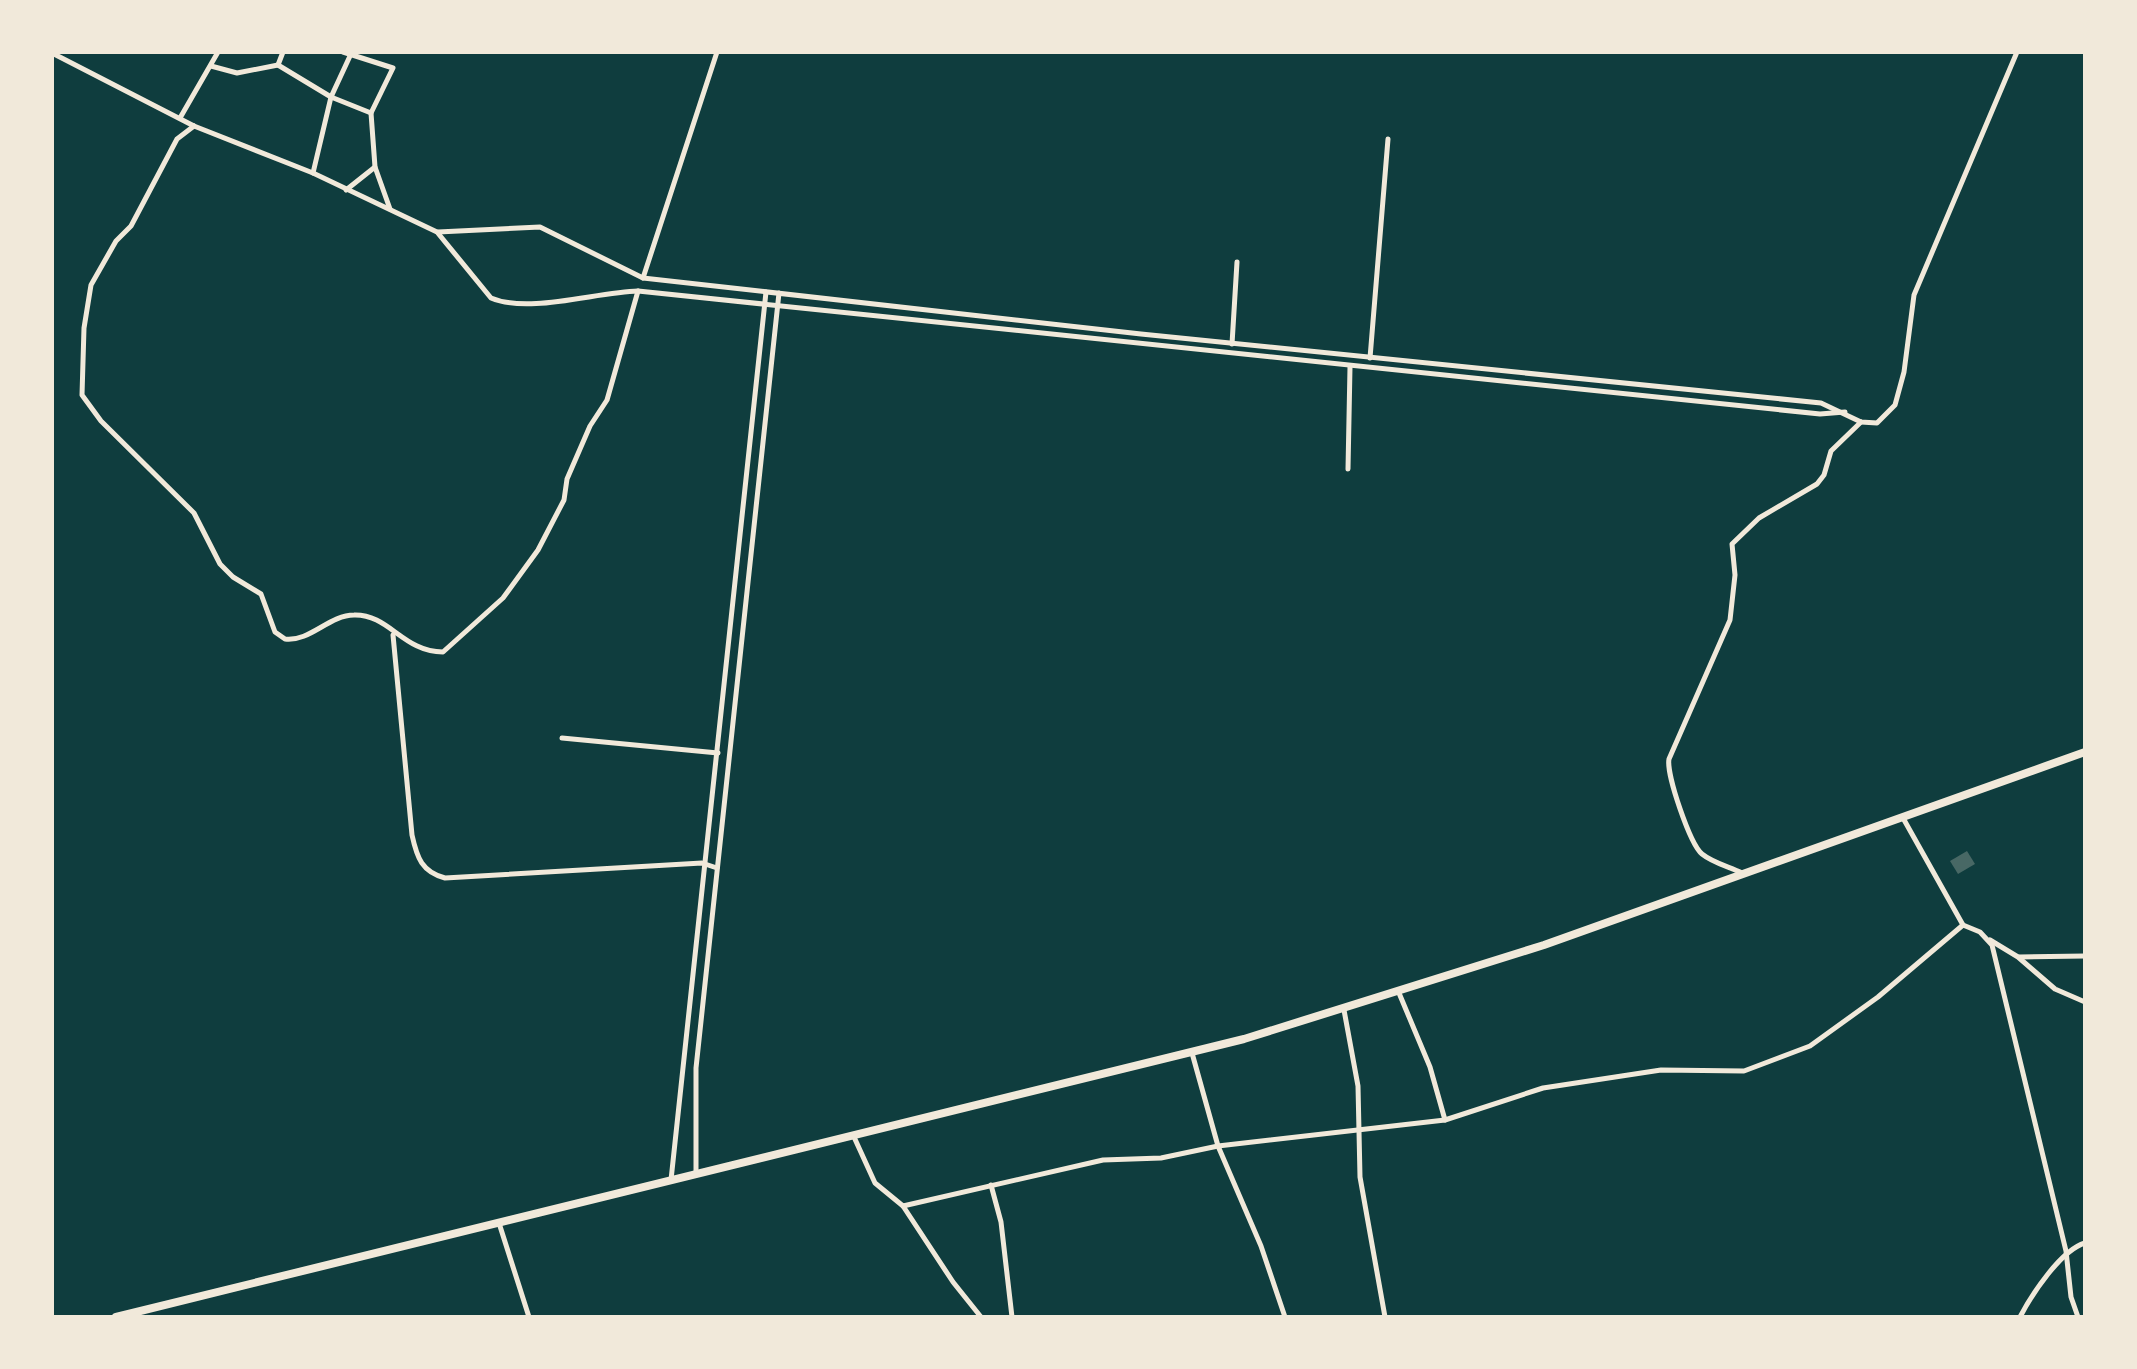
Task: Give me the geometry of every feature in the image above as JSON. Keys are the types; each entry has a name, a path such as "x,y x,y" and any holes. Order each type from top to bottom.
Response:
{"main road":[{"path":"116,1317 1192,1053 1344,1010 1745,874 2085,752"}],"street":[{"path":"180,118 218,52"},
{"path":"278,65 283,52"},
{"path":"343,52 393,68 371,113 375,167 391,211"},
{"path":"643,278 717,52"},
{"path":"1745,874 1704,855 1696,846 1669,776 1669,759 1730,620 1735,577 1732,544 1759,518 1817,484 1824,475 1831,451 1861,422 1884,419 1895,405 1904,372 1914,295 2017,52"},
{"path":"52,53 65,54 194,126 313,173 437,232 491,298 501,302 536,303 602,292 638,291 1350,367 1820,414 1845,412"},
{"path":"313,173 331,97 350,56"},
{"path":"211,66 237,73 278,65 331,97 371,113"},
{"path":"194,126 177,139 131,226 116,241 91,285 82,368 84,403 194,513 220,564 233,577 261,594 279,636 292,640 343,616 356,615 379,620 393,634 418,648 447,651 520,579 564,500 569,473 579,457 590,426 607,400 638,291"},
{"path":"1370,358 1388,139"},
{"path":"346,190 375,167"},
{"path":"437,232 540,227 643,278 1232,344 1821,403 1861,422"},
{"path":"1232,344 1237,262"},
{"path":"671,1180 702,863 718,753 766,292"},
{"path":"696,1175 696,1068 779,293"},
{"path":"1348,469 1350,367"},
{"path":"393,634 412,835 418,860 430,874 445,878 702,863 717,868"},
{"path":"562,738 718,753"},
{"path":"1903,818 1963,925 2018,957 2055,989 2085,1002"},
{"path":"903,1206 1103,1160 1161,1158 1218,1146 1445,1120 1543,1088 1661,1070 1744,1071 1810,1046 1878,997 1963,925"},
{"path":"1985,937 1992,945 2066,1251 2071,1297 2078,1317"},
{"path":"2018,957 2085,956"},
{"path":"1399,993 1430,1067 1445,1120"},
{"path":"1344,1010 1358,1086 1360,1177 1385,1317"},
{"path":"1192,1053 1218,1146 1261,1246 1285,1317"},
{"path":"854,1137 875,1183 903,1206 953,1282 981,1317"},
{"path":"991,1185 1001,1222 1012,1317"},
{"path":"499,1223 529,1317"},
{"path":"2020,1317 2030,1296 2059,1265 2066,1251 2085,1243"}],"building":[{"path":"1967,851 1975,864 1958,874 1950,861"}]}
